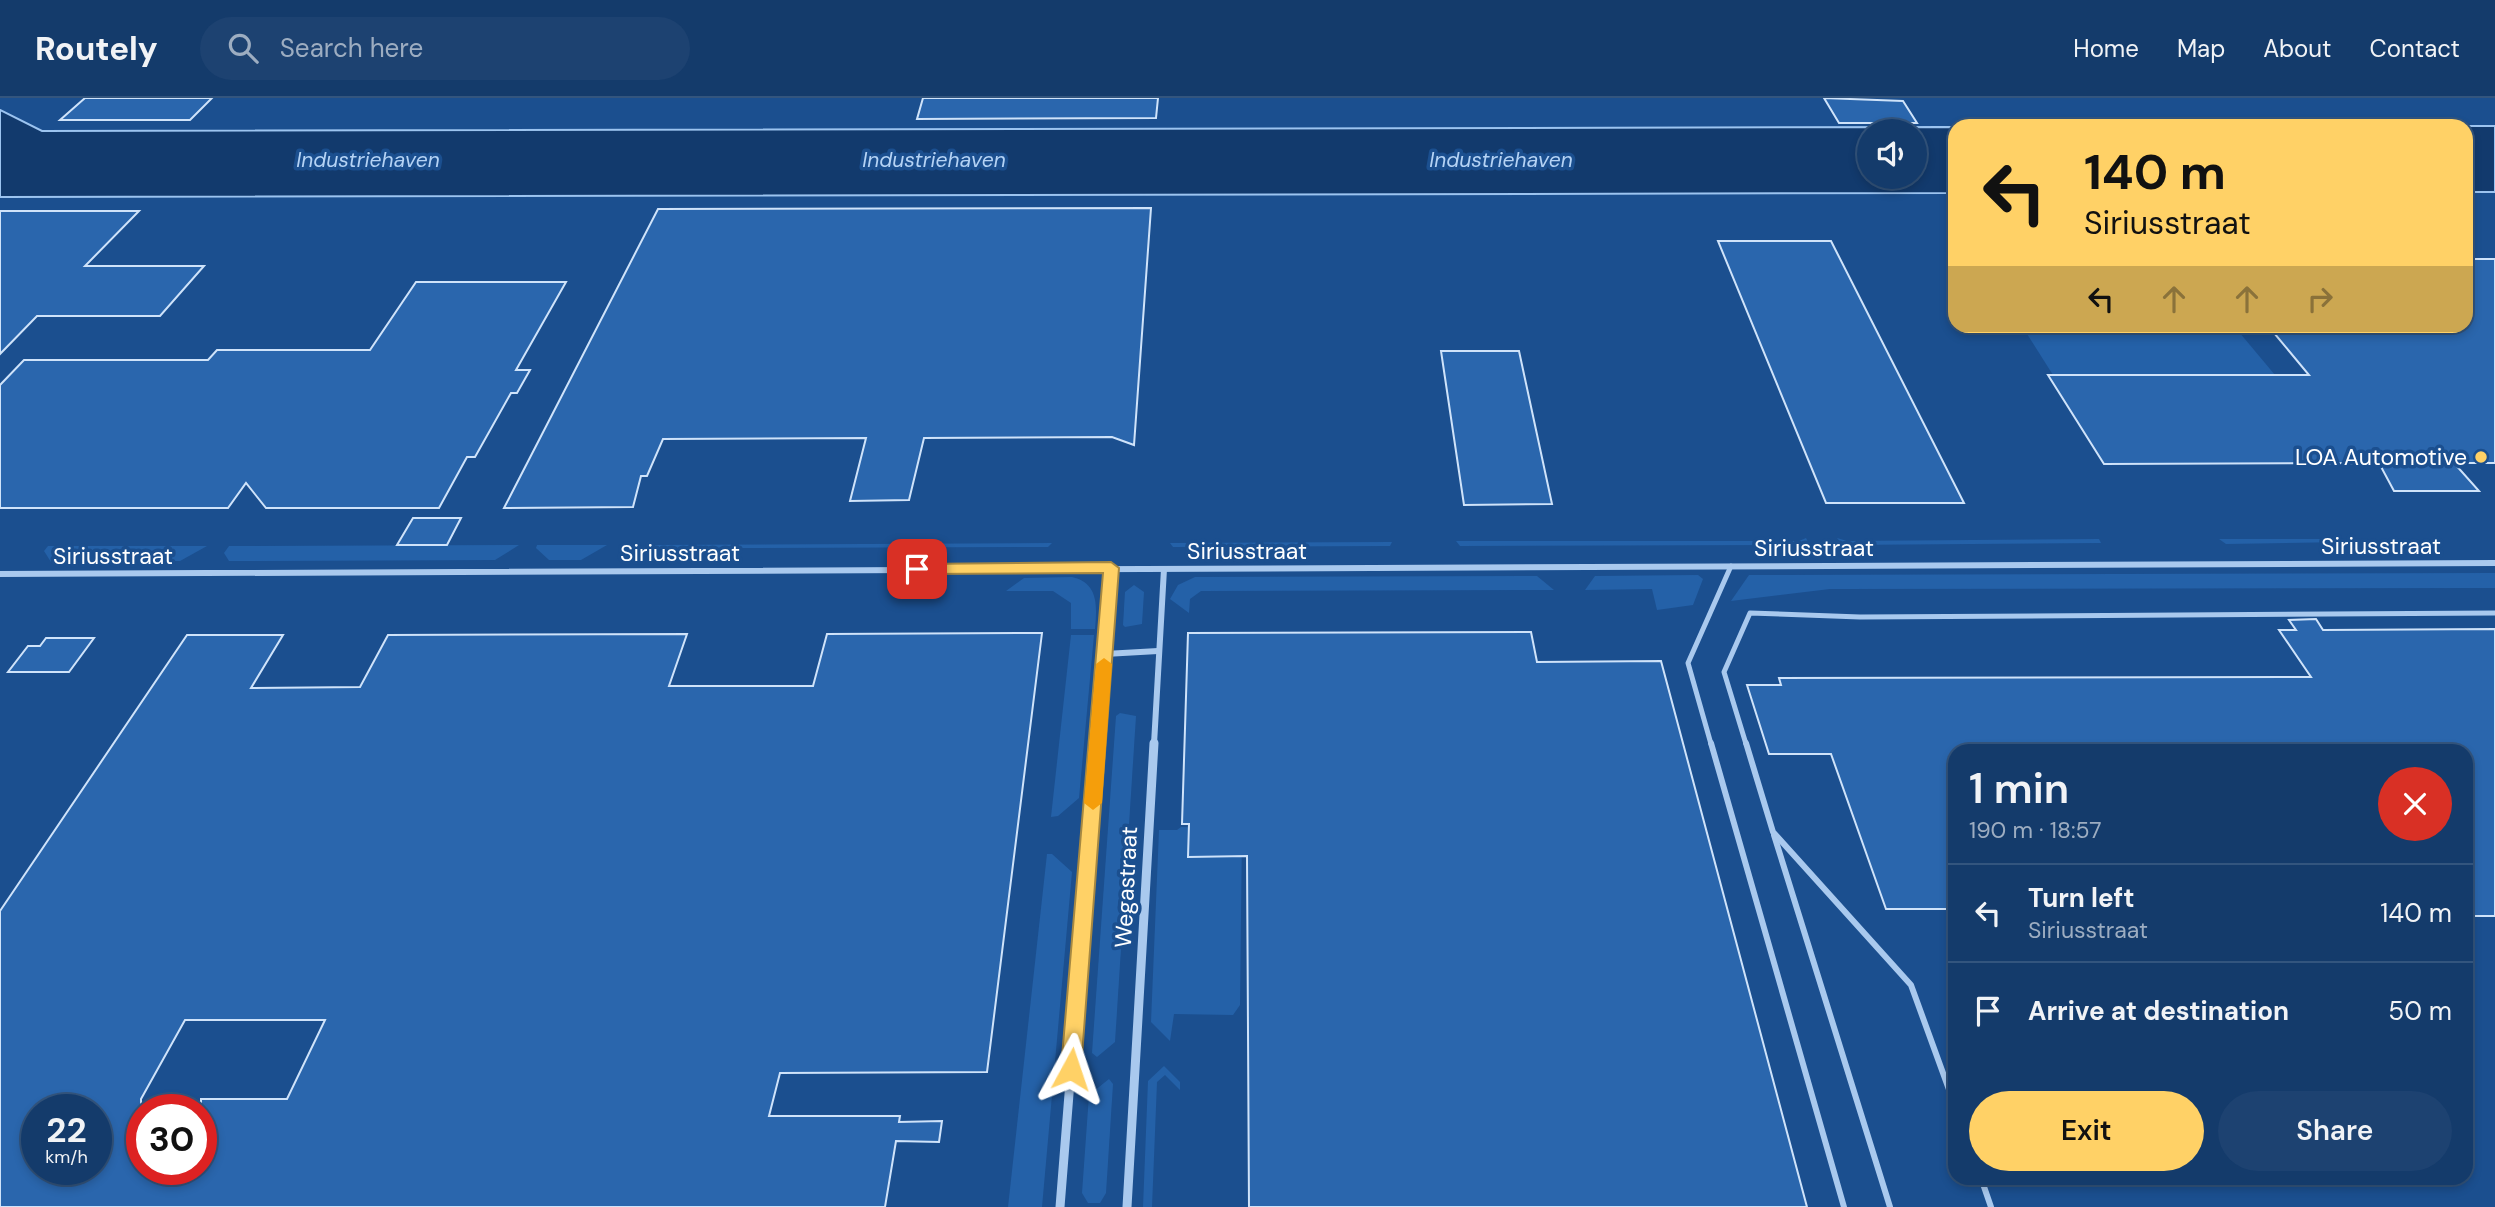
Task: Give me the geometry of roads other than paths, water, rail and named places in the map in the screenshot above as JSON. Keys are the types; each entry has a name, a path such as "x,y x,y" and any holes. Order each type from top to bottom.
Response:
{"street":[{"name":"Siriusstraat","path":"0,574 2495,563"},
{"name":"Wegastraat","path":"1060,1207 1111,568"},
{"name":"Wegastraat","path":"1127,1207 1164,569"},
{"path":"1105,654 1158,651"}],"lane":[{"path":"1731,566 1688,663 1844,1207"},
{"path":"1890,1207 1724,672 1750,613 1860,617 2495,613"},
{"path":"1773,832 1911,985 1948,1087"},
{"path":"1984,1185 1992,1207"}],"water":[{"name":"Industriehaven","path":"0,110 42,131 1857,127 1857,189 1927,189 1927,127 1948,127 1948,193 0,197"},
{"path":"2473,126 2495,126 2495,192 2473,192"}],"place":[{"name":"LOA Automotive","path":"2481,457"}]}
